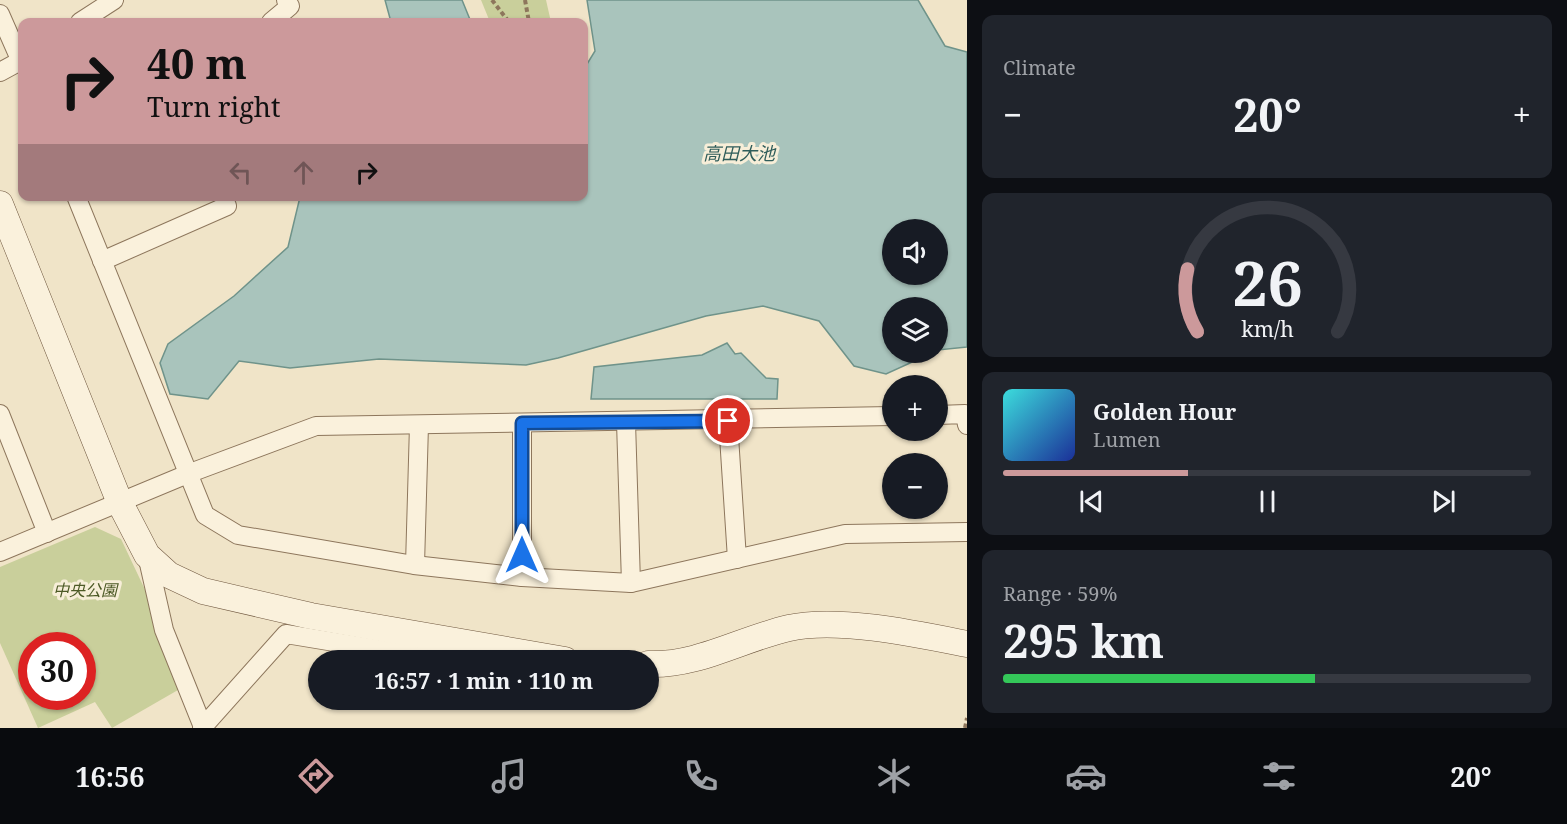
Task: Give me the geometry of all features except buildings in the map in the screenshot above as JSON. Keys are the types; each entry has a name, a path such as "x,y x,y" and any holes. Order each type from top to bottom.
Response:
{"street":[{"path":"86,18 114,0"},
{"path":"276,18 290,6 286,0"},
{"path":"0,14 18,52"},
{"path":"0,72 18,63"},
{"path":"78,201 190,473 205,515 238,535 415,565 522,577 630,583 845,534 967,532"},
{"path":"102,261 227,206 225,201"},
{"path":"0,204 120,503 147,555 164,630 202,727 286,634 382,650"},
{"path":"0,414 47,533"},
{"path":"948,415 965,414 967,425"},
{"path":"0,552 190,473 316,426 728,421 882,416"},
{"path":"728,421 737,559"},
{"path":"626,422 630,583"},
{"path":"522,423 522,577"},
{"path":"415,565 420,425"},
{"path":"147,555 169,575 203,591 311,616 507,650"},
{"path":"659,666 791,627 850,626 967,644"}],"path":[{"path":"492,0 506,18"},
{"path":"525,0 528,18"},
{"path":"965,728 967,718"}],"green space":[{"path":"481,0 546,0 550,18 488,18"},
{"name":"中央公園","path":"95,527 121,539 148,596 156,631 178,690 112,728 96,704 96,632 18,632 18,683 0,643 0,567"},
{"name":"中央公園","path":"30,710 77,710 38,728"}],"water":[{"path":"385,0 462,0 469,18 390,18"},
{"name":"高田大池","path":"587,0 918,0 945,46 967,52 967,347 948,349 948,297 882,297 882,363 910,363 886,374 854,366 819,321 763,306 706,316 526,365 379,359 290,368 239,361 208,399 170,394 160,363 168,344 234,296 288,247 299,201 588,201 588,62 595,51"},
{"path":"727,343 735,354 741,353 766,378 778,379 777,399 591,399 594,367 702,355"}],"route":[{"path":"522,555 522,423 728,421"}]}
